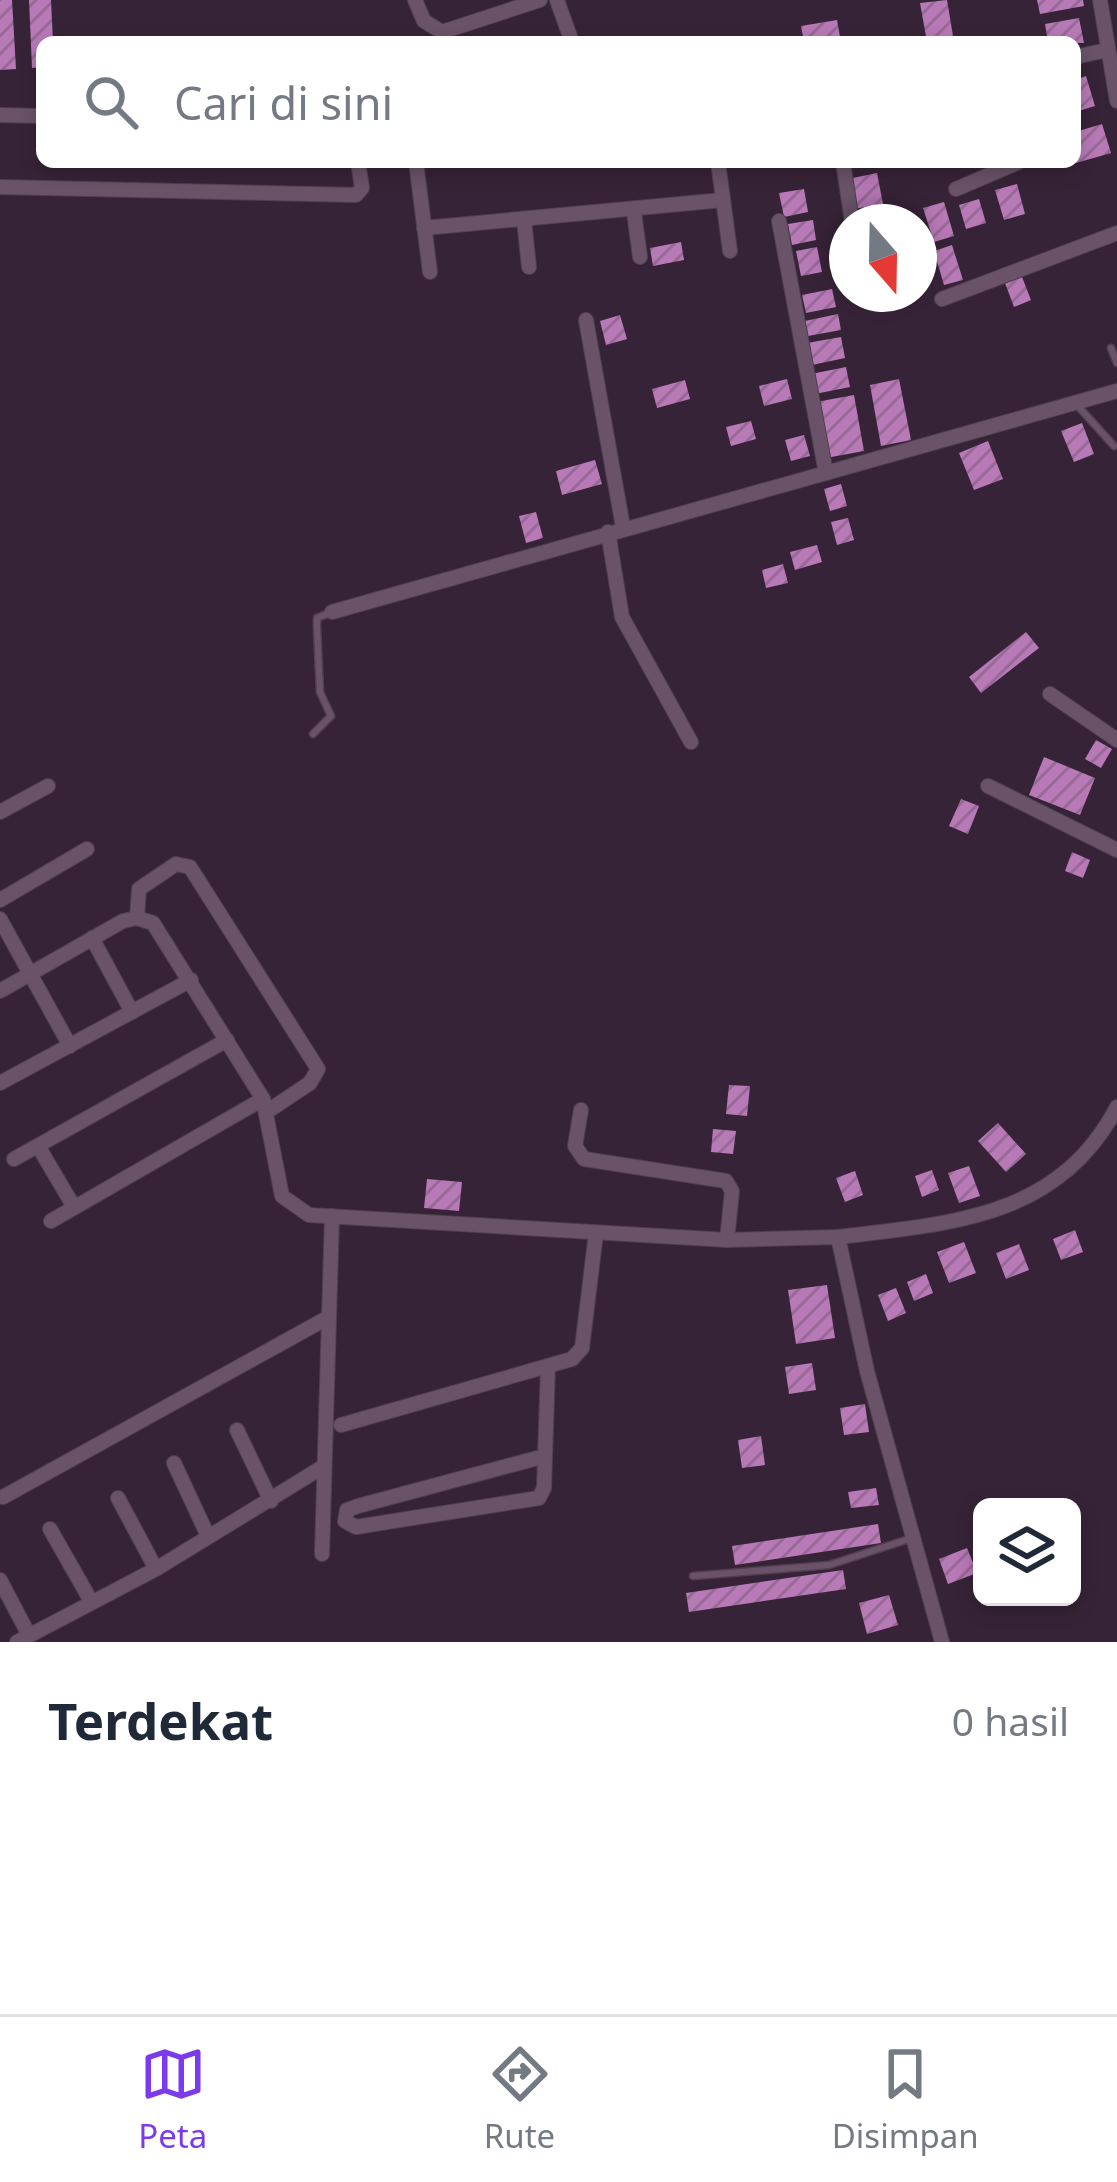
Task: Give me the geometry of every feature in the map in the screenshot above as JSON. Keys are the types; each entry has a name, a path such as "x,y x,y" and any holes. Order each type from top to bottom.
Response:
{"street":[{"path":"415,0 435,32 496,6 540,0"},
{"path":"556,0 570,36"},
{"path":"1100,0 1117,101"},
{"path":"1081,56 1107,50"},
{"path":"0,115 36,116"},
{"path":"0,187 356,195 362,188 359,168"},
{"path":"417,168 430,272"},
{"path":"719,168 730,251"},
{"path":"844,168 849,204"},
{"path":"956,189 1005,168"},
{"path":"424,228 634,212 723,200"},
{"path":"634,212 640,257"},
{"path":"524,220 529,267"},
{"path":"778,221 826,473"},
{"path":"942,299 1117,233"},
{"path":"586,320 616,530 622,617 692,742"},
{"path":"332,612 399,597 616,530 1117,392"},
{"path":"1050,694 1117,740"},
{"path":"988,785 1117,850"},
{"path":"0,812 48,786"},
{"path":"0,900 87,849"},
{"path":"51,1221 310,1083 318,1069 190,867 176,864 139,889 137,918"},
{"path":"0,991 92,938 137,918 153,923 266,1105 287,1204 309,1215 728,1240 838,1238 976,1216 1022,1201 1068,1173 1116,1110"},
{"path":"0,919 70,1046"},
{"path":"92,938 132,1012"},
{"path":"0,1083 191,980"},
{"path":"14,1159 227,1040"},
{"path":"581,1110 575,1146 584,1160 727,1180 732,1191 728,1240"},
{"path":"38,1146 74,1208"},
{"path":"322,1554 332,1216"},
{"path":"341,1425 572,1359 582,1348 596,1233"},
{"path":"838,1238 942,1642"},
{"path":"3,1497 329,1317"},
{"path":"545,1456 358,1506 347,1510 345,1521 356,1527 536,1501 544,1488 548,1366"},
{"path":"237,1430 271,1502"},
{"path":"174,1463 208,1536"},
{"path":"0,1580 23,1639 156,1569 321,1468"},
{"path":"118,1498 156,1569"},
{"path":"50,1529 91,1601"}],"lane":[{"path":"1111,348 1117,363"},
{"path":"1077,405 1114,446"},
{"path":"313,734 331,716 320,692 317,618 332,612"},
{"path":"693,1576 829,1565 912,1538"}],"building":[{"path":"0,0 12,0 16,69 0,70"},
{"path":"29,0 51,0 53,36 36,36 36,68 32,68"},
{"path":"947,0 953,36 926,36 920,3"},
{"path":"1037,0 1083,0 1084,6 1040,14"},
{"path":"1079,18 1084,43 1081,36 1047,36 1045,24"},
{"path":"837,20 840,36 803,36 801,26"},
{"path":"1086,76 1095,106 1081,110 1081,78"},
{"path":"1102,124 1111,153 1081,162 1081,130"},
{"path":"877,173 883,204 853,204 848,179"},
{"path":"1017,184 1025,214 1004,220 995,190"},
{"path":"804,189 808,212 784,217 779,193"},
{"path":"979,199 986,223 966,229 959,205"},
{"path":"944,202 954,236 937,241 937,204"},
{"path":"813,220 816,240 792,245 788,224"},
{"path":"681,242 684,260 653,266 650,248"},
{"path":"952,245 963,280 944,285 937,250"},
{"path":"817,247 822,272 801,276 796,251"},
{"path":"1022,277 1031,300 1014,307 1005,283"},
{"path":"829,290 829,308 806,313 802,295"},
{"path":"838,314 841,330 808,336 805,321"},
{"path":"620,315 627,339 606,345 600,321"},
{"path":"841,337 845,358 812,365 807,343"},
{"path":"846,367 850,387 815,394 811,374"},
{"path":"787,379 792,399 764,406 759,386"},
{"path":"899,379 911,440 881,446 870,385"},
{"path":"685,380 690,399 657,408 652,389"},
{"path":"854,395 864,451 826,458 816,402"},
{"path":"751,421 756,439 731,446 726,427"},
{"path":"1082,423 1094,454 1074,462 1061,431"},
{"path":"804,435 810,456 791,461 785,440"},
{"path":"988,441 1003,479 974,490 959,453"},
{"path":"595,460 602,484 562,495 556,471"},
{"path":"841,484 847,506 830,511 824,489"},
{"path":"536,512 543,538 526,543 519,516"},
{"path":"848,518 854,540 837,545 831,522"},
{"path":"817,545 822,562 795,570 790,552"},
{"path":"783,564 788,583 766,588 762,570"},
{"path":"1026,632 1039,648 981,693 969,677"},
{"path":"1096,740 1112,749 1101,768 1085,759"},
{"path":"1044,757 1095,778 1080,815 1029,795"},
{"path":"961,799 979,806 968,834 949,826"},
{"path":"1072,852 1090,860 1083,878 1065,871"},
{"path":"729,1085 750,1086 747,1116 726,1114"},
{"path":"998,1123 1026,1154 1006,1172 978,1141"},
{"path":"713,1129 736,1131 733,1154 711,1152"},
{"path":"969,1166 980,1196 959,1203 948,1173"},
{"path":"932,1170 939,1190 922,1197 915,1176"},
{"path":"855,1171 863,1195 845,1202 836,1178"},
{"path":"427,1179 462,1182 459,1211 424,1208"},
{"path":"1075,1230 1083,1252 1061,1260 1053,1239"},
{"path":"964,1242 976,1273 949,1283 937,1252"},
{"path":"1019,1244 1029,1270 1006,1279 996,1253"},
{"path":"926,1274 933,1293 914,1301 907,1282"},
{"path":"827,1285 835,1338 796,1344 788,1290"},
{"path":"896,1288 906,1313 888,1321 878,1295"},
{"path":"812,1363 816,1390 789,1394 785,1367"},
{"path":"865,1404 869,1432 844,1435 840,1408"},
{"path":"761,1436 765,1465 742,1468 738,1440"},
{"path":"876,1488 879,1505 851,1508 848,1492"},
{"path":"878,1524 881,1543 735,1565 732,1546"},
{"path":"967,1548 973,1575 948,1584 939,1559"},
{"path":"843,1570 846,1589 689,1612 686,1593"},
{"path":"889,1595 898,1625 867,1634 859,1603"}]}
